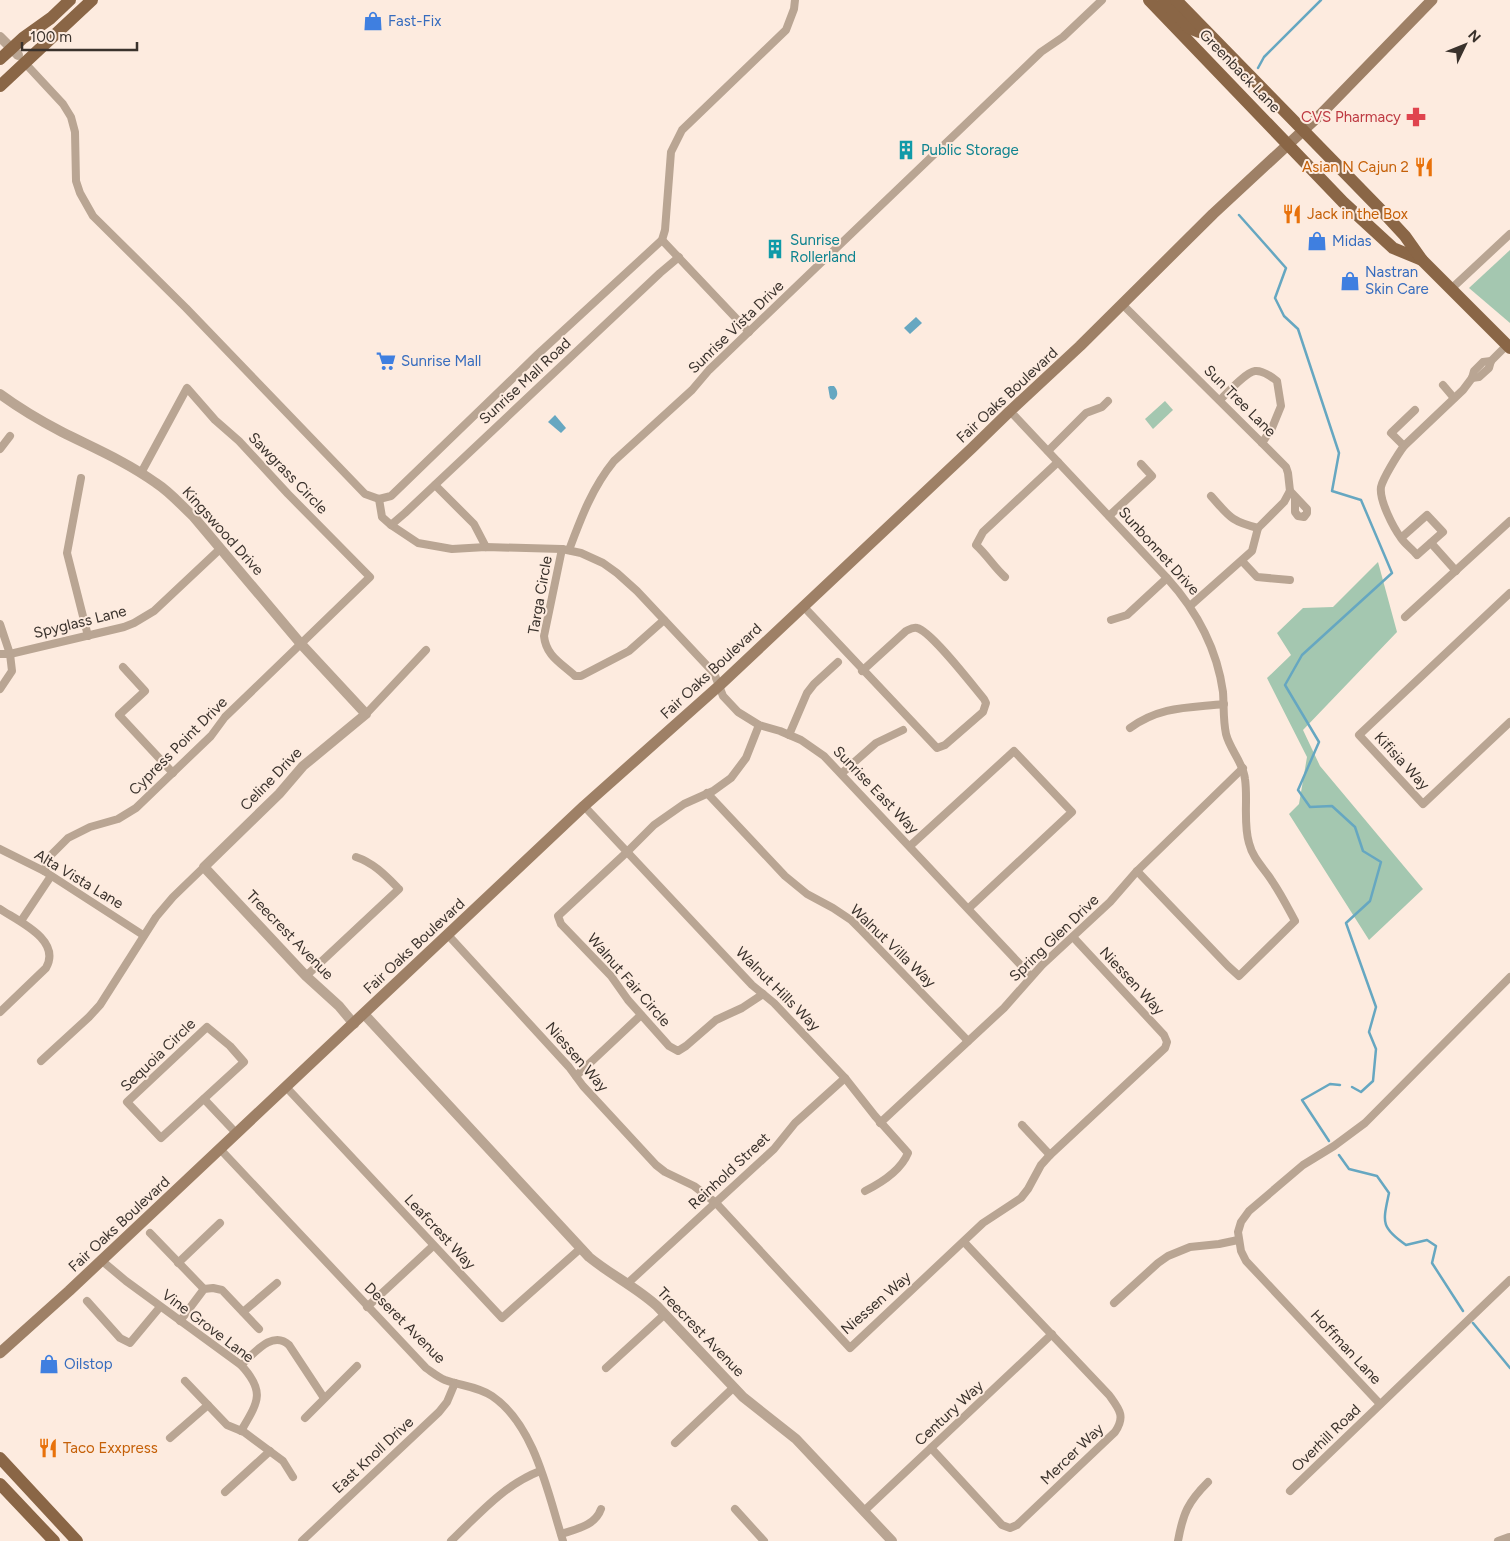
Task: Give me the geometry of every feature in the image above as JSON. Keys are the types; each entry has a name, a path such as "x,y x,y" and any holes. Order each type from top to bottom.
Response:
{"main road":[{"path":"0,86 18,56 23,38 51,18 70,0"},
{"path":"0,59 18,56 92,0"},
{"name":"Greenback Lane","path":"1149,0 1343,202 1393,248 1422,260"},
{"path":"1163,0 1189,28 1199,32 1206,31"},
{"name":"Greenback Lane","path":"1176,0 1405,236 1422,260 1508,347"},
{"name":"Fair Oaks Boulevard","path":"0,1353 237,1134 584,806 720,685 957,462 1066,359 1213,214 1303,130 1432,0"},
{"path":"0,1458 77,1541"},
{"path":"0,1484 54,1541"}],"street":[{"path":"0,37 63,104 71,117 75,132 76,181 80,193 94,216 186,308 365,494 379,499 391,496 538,354 662,240 671,152 676,140 682,130 786,30 794,9 794,0"},
{"name":"Sunrise Vista Drive","path":"565,550 588,500 614,461 692,390 709,370 1041,52 1063,37 1102,0"},
{"path":"1451,289 1510,234"},
{"path":"662,240 749,332"},
{"name":"Sunrise Mall Road","path":"391,525 652,280 679,258"},
{"name":"Sun Tree Lane","path":"1122,304 1286,467 1293,494 1258,528 1252,551 1190,606"},
{"path":"1401,538 1427,515 1443,532 1417,555 1401,538 1383,502 1381,487 1398,453 1463,390 1472,378 1479,377 1489,368 1491,361 1508,347"},
{"path":"1220,400 1248,374 1255,371 1262,372 1277,381 1281,406 1272,428 1262,442"},
{"path":"1443,384 1454,398"},
{"name":"Sawgrass Circle","path":"141,473 187,388 215,420 239,441 370,577 301,644"},
{"name":"Kingswood Drive","path":"0,394 60,431 118,459 158,484 177,500 301,644 366,714"},
{"path":"1048,451 1086,412 1102,407 1108,401"},
{"path":"1404,446 1391,433 1415,410"},
{"name":"Sunbonnet Drive","path":"1010,411 1168,578 1190,606 1215,659 1223,692 1226,732 1243,768 1248,841 1258,864 1273,882 1294,921 1239,976 1221,960 1137,871"},
{"path":"0,449 10,436"},
{"path":"1005,577 993,566 976,545 983,532 1058,462"},
{"path":"1109,516 1152,476 1141,464"},
{"path":"81,478 68,553 88,636"},
{"path":"435,485 474,524 486,547"},
{"path":"1211,496 1233,520 1258,528"},
{"name":"Sunrise East Way","path":"379,499 380,513 391,525 418,543 452,550 486,547 565,550 592,558 617,573 714,673 723,696 730,705 759,725 790,735 813,747 842,773 1031,976"},
{"path":"1406,617 1510,521"},
{"path":"1431,543 1456,570"},
{"name":"Spyglass Lane","path":"0,654 10,654 124,628 146,616 220,549"},
{"name":"Targa Circle","path":"565,550 544,636 548,652 576,676 581,676 629,651 664,620"},
{"path":"1242,561 1257,577 1290,580"},
{"path":"1111,620 1127,615 1168,578"},
{"name":"Kifisia Way","path":"1510,593 1359,735 1423,804 1510,722"},
{"path":"803,606 862,671 937,748 945,745 983,712 985,707 984,699 930,637 918,628 906,631 862,671"},
{"path":"0,624 10,654 12,671 0,689"},
{"name":"Cypress Point Drive","path":"44,871 51,855 68,838 79,831 108,823 128,814 210,736 224,717 301,644"},
{"name":"Celine Drive","path":"42,1062 100,1006 143,935 164,907 279,794 303,766 366,714 426,650"},
{"path":"790,735 807,693 838,662"},
{"path":"123,667 145,691 119,715 172,773"},
{"path":"1130,728 1144,718 1158,712 1224,704"},
{"path":"627,852 669,813 722,785 740,768 759,725"},
{"path":"842,773 876,743 903,730"},
{"path":"910,846 1014,751 1072,812 969,908"},
{"name":"Spring Glen Drive","path":"880,1123 1004,1008 1031,976 1110,902 1137,871 1243,768"},
{"name":"Walnut Villa Way","path":"707,793 785,876 807,894 845,916 862,930 968,1042"},
{"name":"Walnut Hills Way","path":"584,806 752,985 774,1003 845,1078 880,1123 908,1154 905,1160 881,1182 865,1191"},
{"name":"Alta Vista Lane","path":"0,849 44,871 143,935"},
{"name":"Walnut Fair Circle","path":"627,852 558,916 561,924 611,976 628,1000 669,1046 678,1051 716,1020 742,1008 763,994"},
{"path":"306,976 399,889 380,870 356,857"},
{"name":"Treecrest Avenue","path":"204,867 306,976 328,995 354,1024"},
{"path":"21,922 51,876"},
{"path":"0,909 29,926 47,946 50,954 46,968 0,1012"},
{"name":"Niessen Way","path":"448,935 656,1165 664,1172 694,1186 716,1203 850,1348 988,1219 1020,1198 1028,1189 1041,1165 1050,1155 1165,1048 1167,1042 1164,1035 1073,937"},
{"path":"1114,1303 1158,1263 1178,1251 1202,1245 1238,1240 1241,1222 1249,1212 1303,1165 1334,1146 1365,1122 1510,977"},
{"name":"Treecrest Avenue","path":"364,1014 581,1248 599,1265 644,1294 733,1388 758,1410 791,1434 892,1541"},
{"path":"576,1076 641,1015"},
{"name":"Sequoia Circle","path":"207,1027 230,1046 244,1062 204,1099 161,1138 127,1102 207,1027"},
{"name":"Reinhold Street","path":"628,1283 774,1149 795,1123 845,1078"},
{"name":"Leafcrest Way","path":"286,1087 502,1318 581,1248"},
{"path":"204,1099 237,1134"},
{"path":"1022,1125 1050,1155"},
{"name":"Deseret Avenue","path":"220,1149 426,1368 440,1378 482,1390 500,1402 510,1412 526,1433 562,1538"},
{"path":"178,1263 220,1224"},
{"path":"150,1233 204,1289"},
{"name":"Hoffman Lane","path":"1238,1240 1246,1261 1380,1404 1510,1280"},
{"name":"Mercer Way","path":"931,1448 1002,1524 1010,1528 1017,1525 1031,1512 1115,1432 1120,1425 1119,1409 1109,1395 964,1242"},
{"path":"367,1306 433,1246"},
{"name":"Vine Grove Lane","path":"102,1260 160,1307 241,1365 253,1378 257,1386 256,1400 241,1431"},
{"path":"243,1312 277,1283"},
{"path":"180,1321 204,1289 213,1288 222,1290 260,1329"},
{"path":"87,1301 120,1338 130,1344 160,1307"},
{"path":"606,1368 664,1314"},
{"name":"Century Way","path":"864,1511 1052,1334"},
{"path":"241,1365 271,1340 281,1340 289,1345 324,1398"},
{"path":"305,1418 357,1366"},
{"path":"184,1381 227,1425 244,1432 284,1462 293,1477"},
{"name":"East Knoll Drive","path":"302,1541 439,1412 447,1402 455,1383"},
{"path":"675,1443 733,1388"},
{"name":"Overhill Road","path":"1290,1491 1380,1404"},
{"path":"170,1438 208,1405"},
{"path":"224,1492 270,1451"},
{"path":"451,1541 503,1491 526,1476 540,1471"},
{"path":"1178,1541 1186,1510 1192,1498 1208,1482"},
{"path":"562,1538 592,1522 601,1508"},
{"path":"735,1509 764,1541"},
{"path":"1498,1541 1509,1537"}],"green space":[{"path":"1510,250 1510,323 1469,288"},
{"path":"1165,401 1173,410 1153,429 1145,419"},
{"path":"1378,562 1397,632 1303,730 1320,766 1423,889 1369,940 1289,814 1299,804 1307,757 1267,678 1291,655 1277,633 1303,608 1333,607"}],"water":[{"path":"916,317 922,323 910,334 904,328"},
{"path":"834,386 837,391 837,395 833,400 830,398 828,387"},
{"path":"555,415 566,428 561,433 548,422"}],"waterway":[{"path":"1258,68 1264,57 1321,0"},
{"path":"1239,215 1286,268 1275,298 1284,316 1298,329 1339,453 1332,491 1361,500 1392,573 1302,655 1285,685 1319,742 1298,790 1310,807 1332,806 1355,827 1363,851 1381,862 1370,901 1346,923 1376,1007 1369,1032 1376,1049 1373,1081 1361,1092 1352,1087"},
{"path":"1329,1141 1302,1100 1330,1084 1340,1085"},
{"path":"1339,1155 1349,1169 1377,1176 1389,1193 1385,1211 1386,1223 1398,1239 1406,1245 1427,1240 1436,1246 1432,1263 1463,1311"},
{"path":"1473,1323 1510,1368"}],"place":[{"name":"Fast-Fix","path":"373,21"},
{"name":"CVS Pharmacy","path":"1416,117"},
{"name":"Public Storage","path":"906,150"},
{"name":"Asian N Cajun 2","path":"1424,167"},
{"name":"Jack in the Box","path":"1292,214"},
{"name":"Midas","path":"1317,241"},
{"name":"Sunrise Rollerland","path":"775,249"},
{"name":"Nastran Skin Care","path":"1350,281"},
{"name":"Sunrise Mall","path":"386,361"},
{"name":"Oilstop","path":"49,1364"},
{"name":"Taco Exxpress","path":"48,1448"}]}
